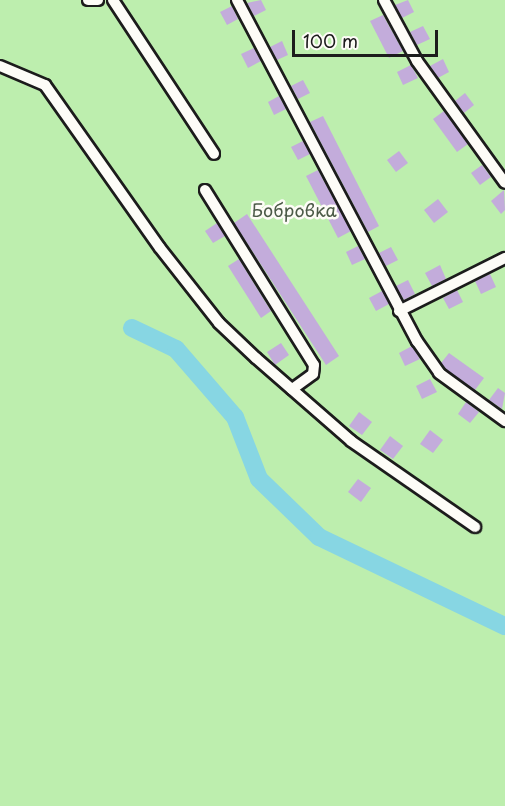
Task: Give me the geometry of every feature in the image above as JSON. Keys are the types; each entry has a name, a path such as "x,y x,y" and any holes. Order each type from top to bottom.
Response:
{"street":[{"path":"88,0 98,0"},
{"path":"113,0 214,154"},
{"path":"237,0 399,311 439,373 505,422"},
{"path":"384,0 417,61 505,183"},
{"path":"0,66 45,85 219,323 351,441 475,527"},
{"path":"205,190 314,365 313,374 292,388"},
{"path":"399,311 505,258"}],"green space":[{"name":"Бобровка","path":"0,0 505,0 505,806 0,806"}],"building":[{"path":"261,0 266,10 254,16 247,3"},
{"path":"408,0 414,12 402,18 395,5"},
{"path":"232,6 238,19 227,25 220,12"},
{"path":"383,15 403,51 389,58 370,21"},
{"path":"423,26 430,39 417,45 410,32"},
{"path":"282,41 288,55 277,60 270,47"},
{"path":"254,48 261,61 248,68 241,54"},
{"path":"443,59 449,72 438,78 430,66"},
{"path":"411,65 418,78 403,85 397,72"},
{"path":"303,80 310,93 298,99 291,86"},
{"path":"465,93 474,105 464,113 455,101"},
{"path":"279,96 286,109 274,115 268,102"},
{"path":"444,111 468,144 457,152 433,119"},
{"path":"323,116 379,226 368,232 310,122"},
{"path":"303,141 310,154 298,160 291,147"},
{"path":"399,151 408,163 396,172 387,160"},
{"path":"482,165 491,177 480,185 471,173"},
{"path":"318,170 351,231 338,238 306,176"},
{"path":"504,190 505,210 501,214 491,201"},
{"path":"438,199 448,212 434,223 424,210"},
{"path":"247,214 339,356 326,365 234,223"},
{"path":"217,223 225,236 213,243 205,231"},
{"path":"358,246 365,259 352,265 346,252"},
{"path":"391,247 398,260 386,266 379,253"},
{"path":"239,259 271,311 261,318 228,266"},
{"path":"440,265 446,279 432,286 425,273"},
{"path":"490,274 496,287 481,294 475,281"},
{"path":"408,280 415,294 404,300 396,286"},
{"path":"457,290 463,302 449,309 443,298"},
{"path":"382,291 389,304 376,311 369,298"},
{"path":"281,343 289,355 275,365 267,352"},
{"path":"412,346 420,359 405,366 399,353"},
{"path":"449,353 484,378 475,390 444,368 441,363"},
{"path":"430,379 437,392 422,399 416,386"},
{"path":"498,388 505,393 502,409 489,400"},
{"path":"466,402 479,412 470,423 458,414"},
{"path":"359,412 372,422 362,435 349,426"},
{"path":"430,430 443,440 433,453 420,444"},
{"path":"390,436 403,446 393,459 380,450"},
{"path":"358,479 371,488 361,502 348,492"}],"waterway":[{"path":"132,328 176,349 235,417 259,479 319,537 505,626"}]}
